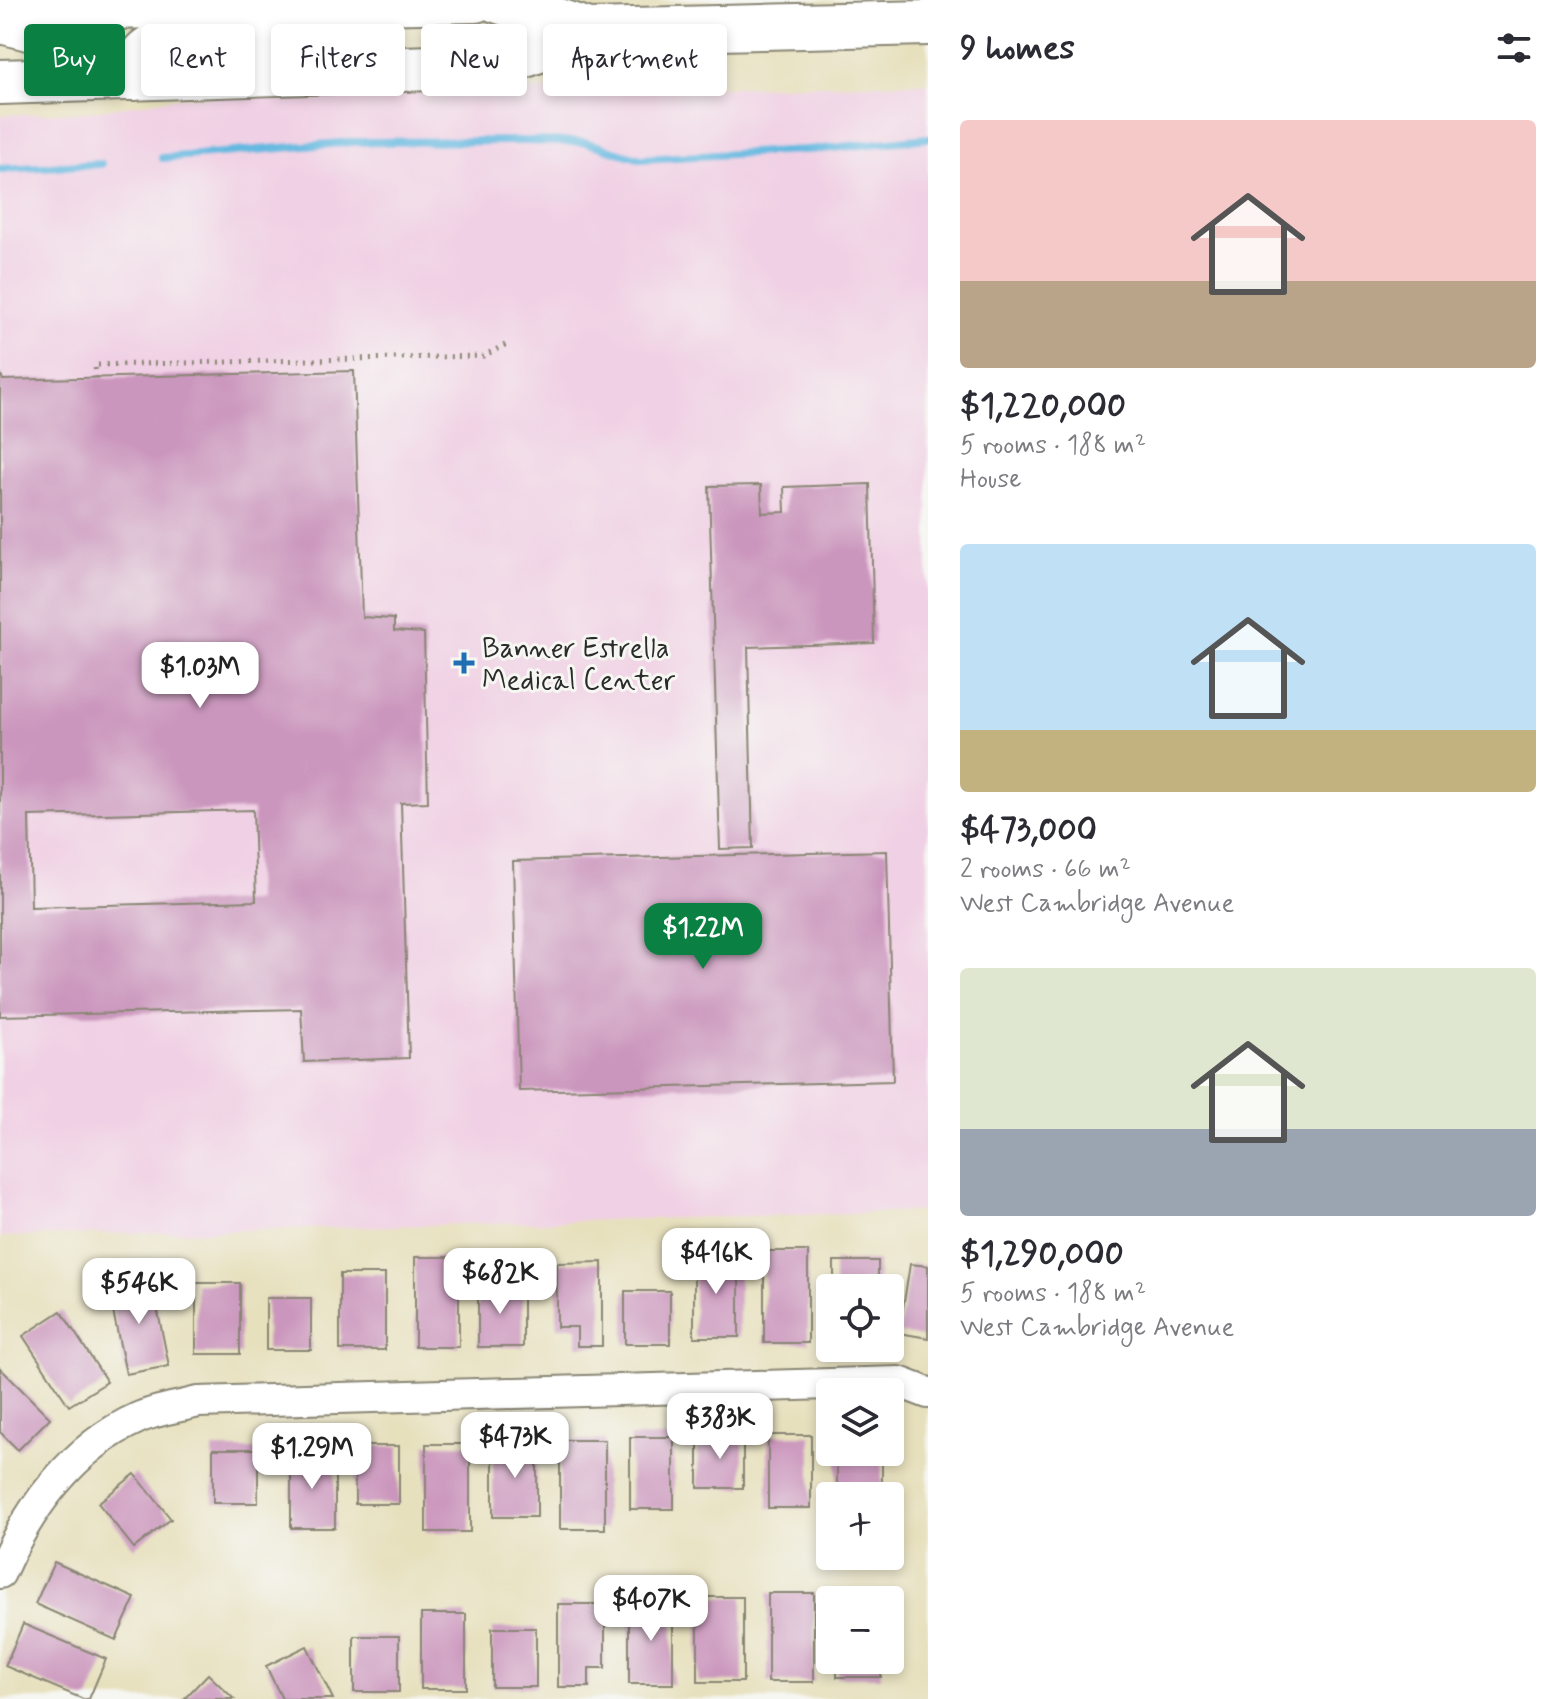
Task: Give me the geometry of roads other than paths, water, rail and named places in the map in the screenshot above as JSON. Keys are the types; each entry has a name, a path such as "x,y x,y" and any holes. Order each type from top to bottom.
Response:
{"main road":[{"path":"0,9 475,0"},
{"path":"496,0 568,24"},
{"path":"133,78 144,52 172,40 282,28 357,2"},
{"path":"0,20 71,41 106,57 133,78"},
{"path":"727,28 928,23"},
{"path":"0,82 496,66 543,48"}],"street":[{"path":"0,1573 26,1522 60,1475 92,1447 138,1418 198,1402 899,1382 928,1393"}],"waterway":[{"path":"162,158 353,142 521,141 585,142 641,159 822,149 928,138"},
{"path":"0,169 101,164"}],"place":[{"name":"Banner Estrella Medical Center","path":"464,663"}]}
